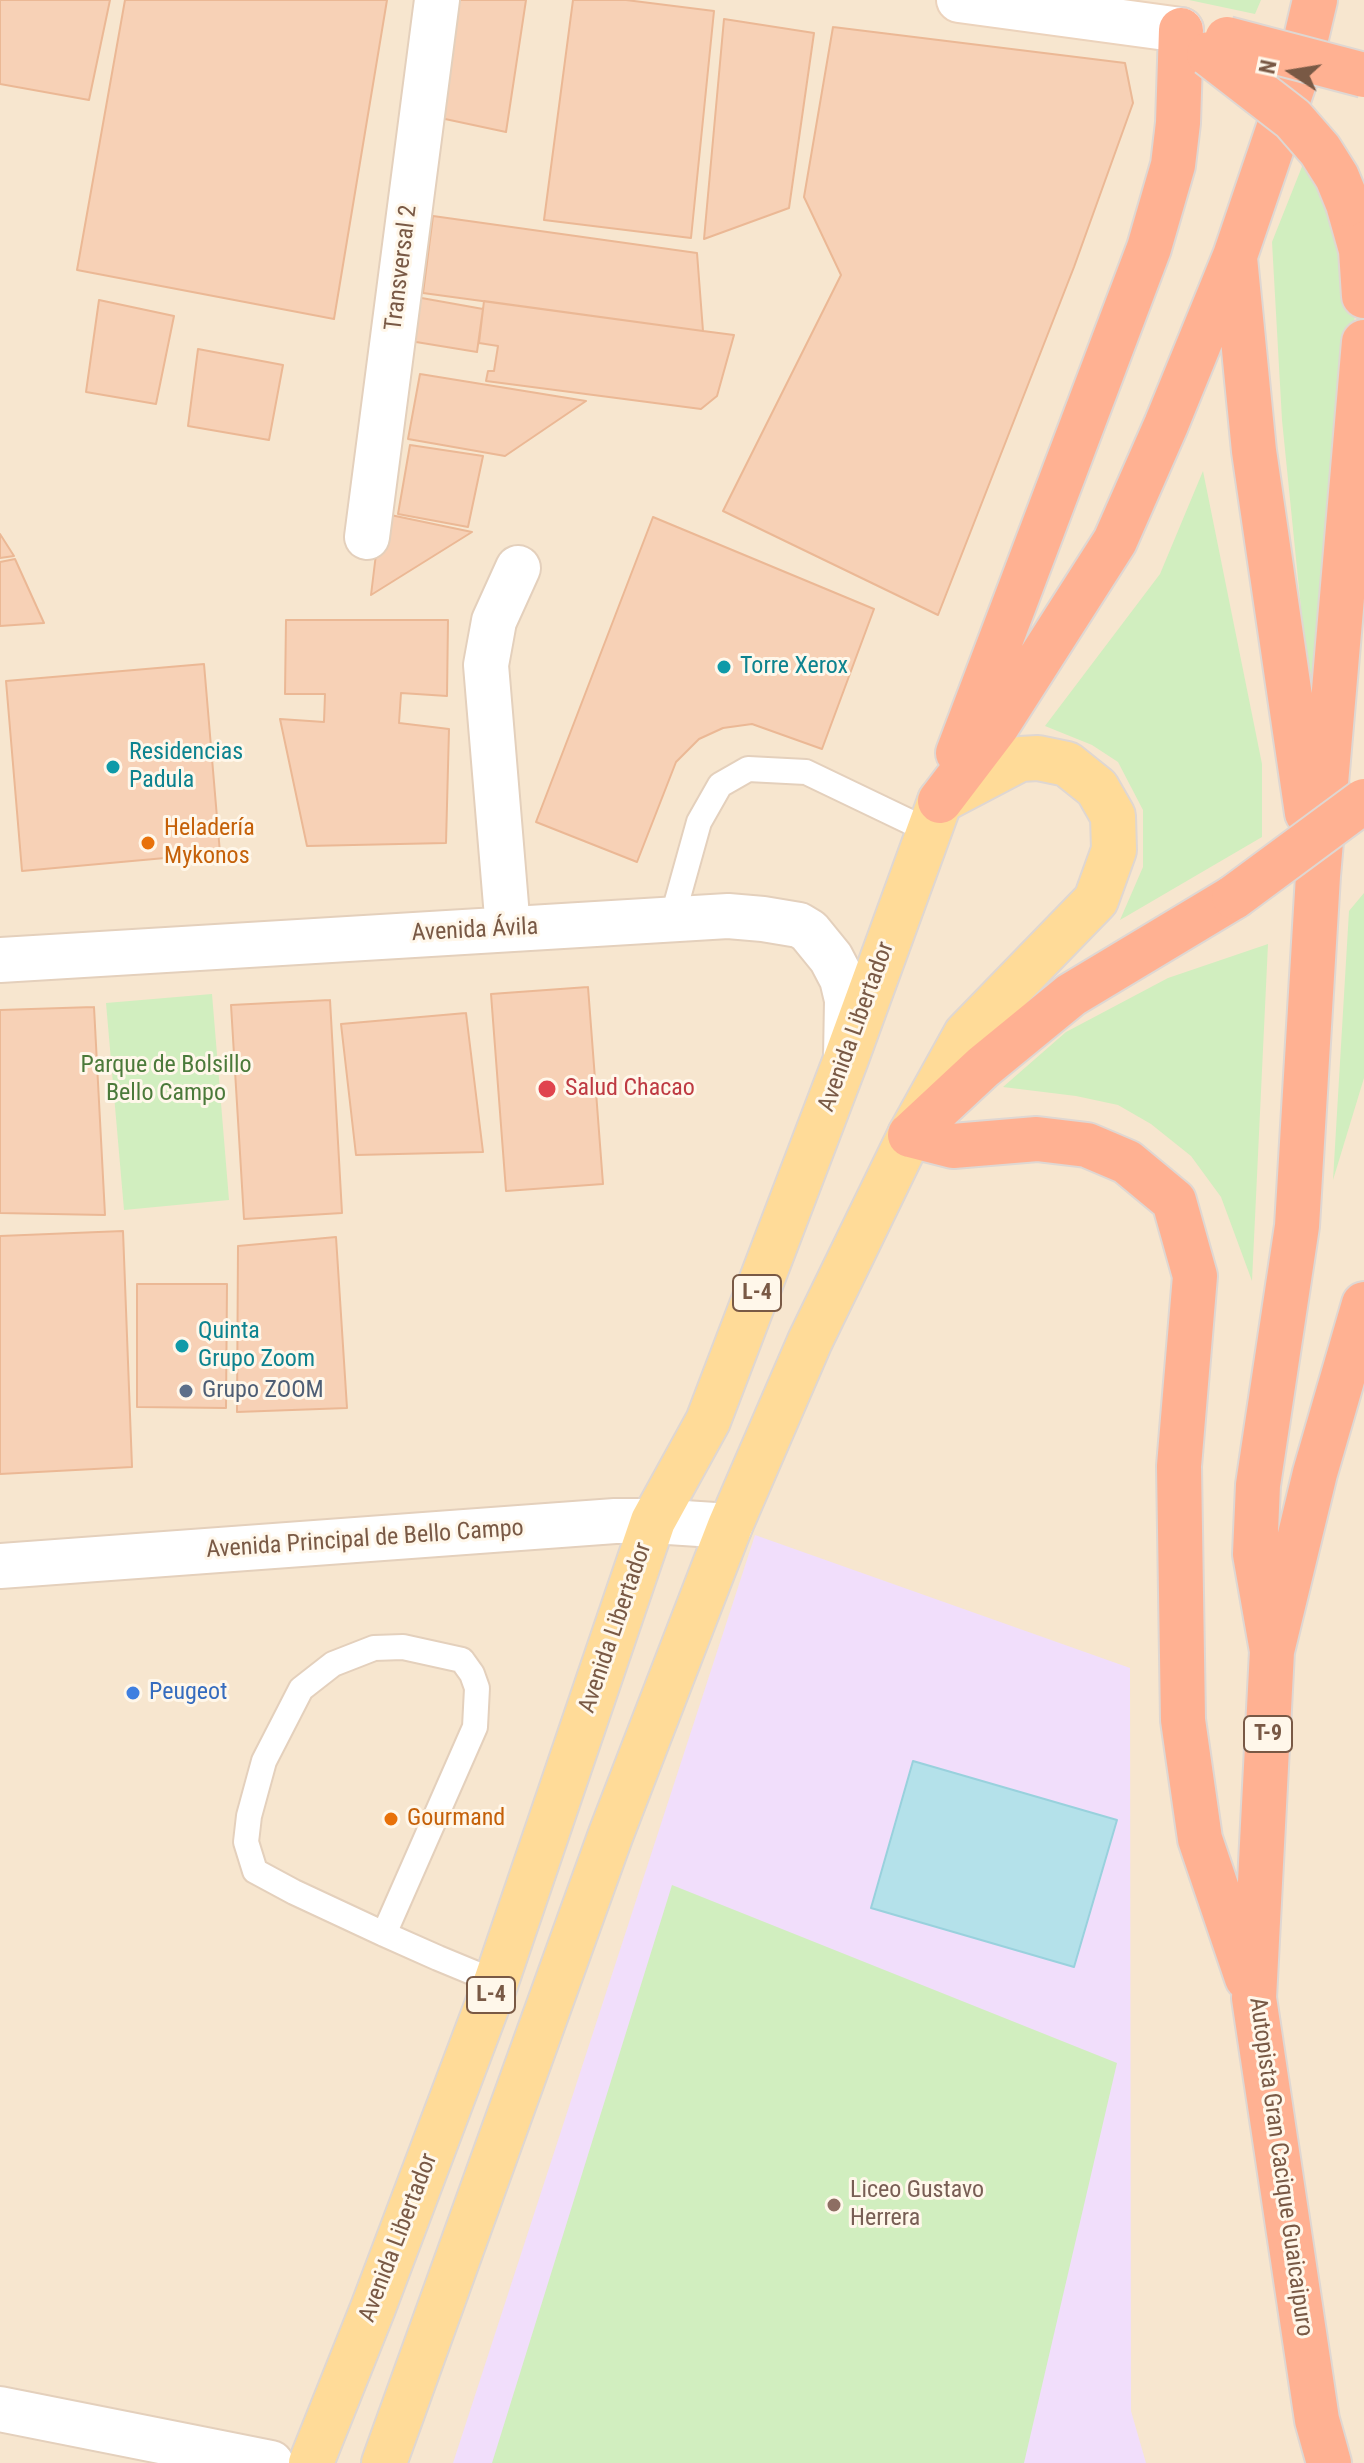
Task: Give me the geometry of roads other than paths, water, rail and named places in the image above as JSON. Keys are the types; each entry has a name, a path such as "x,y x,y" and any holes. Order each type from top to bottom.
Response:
{"highway":[{"path":"934,816 997,726 1115,541 1235,256 1299,68 1315,0"},
{"path":"1299,68 1332,0"},
{"path":"1206,41 1364,75"},
{"path":"1206,41 1293,119 1320,150 1337,177 1361,250 1364,296"},
{"path":"934,816 1149,248 1173,165 1178,123 1206,41"},
{"path":"1235,256 1254,451 1302,789 1318,876"},
{"path":"1272,1651 1255,1554 1258,1485 1297,1226 1318,876 1364,342"},
{"path":"910,1135 983,1067 1071,995 1234,897 1364,801"},
{"path":"910,1135 953,1146 1037,1139 1087,1145 1127,1162 1174,1201 1195,1276 1179,1466 1183,1720 1200,1839 1254,1998"},
{"name":"Autopista Gran Cacique Guaicaipuro","path":"1329,2463 1317,2420 1254,1998 1272,1651 1315,1473 1364,1304"}],"main road":[{"path":"910,1135 966,1034 1096,900 1114,850 1113,816 1097,788 1067,764 1038,758 1020,759 934,816"},
{"name":"Avenida Libertador","path":"311,2463 496,1982 653,1521 708,1421 846,1059 934,816"},
{"name":"L-4","path":"384,2463 611,1834 730,1526 810,1341 910,1135"}],"street":[{"name":"Transversal 2","path":"367,537 437,0"},
{"path":"959,0 1051,5 1206,41"},
{"path":"508,929 486,665 494,621 518,568"},
{"name":"Avenida Ávila","path":"0,960 672,919 728,916 763,919 799,925 809,931 831,958 842,979 847,1000 846,1059"},
{"name":"Avenida Principal de Bello Campo","path":"0,1566 653,1521 730,1526"},
{"path":"0,2409 271,2463"}],"lane":[{"path":"672,919 699,822 720,785 748,769 806,772 934,816"},
{"path":"384,1934 475,1727 477,1688 462,1660 403,1647 374,1648 333,1664 301,1689 264,1761 249,1816 246,1842 255,1871 384,1934 496,1982"}],"water":[{"path":"913,1761 1117,1820 1074,1967 871,1908"}],"place":[{"name":"Torre Xerox","path":"724,667"},
{"name":"Residencias Padula","path":"113,767"},
{"name":"Heladería Mykonos","path":"148,843"},
{"name":"Salud Chacao","path":"547,1089"},
{"name":"Quinta Grupo Zoom","path":"182,1346"},
{"name":"Grupo ZOOM","path":"186,1391"},
{"name":"Peugeot","path":"133,1693"},
{"name":"Gourmand","path":"391,1819"},
{"name":"Liceo Gustavo Herrera","path":"834,2205"}],"park label":[{"name":"Parque de Bolsillo Bello Campo","path":"166,1080"}]}
